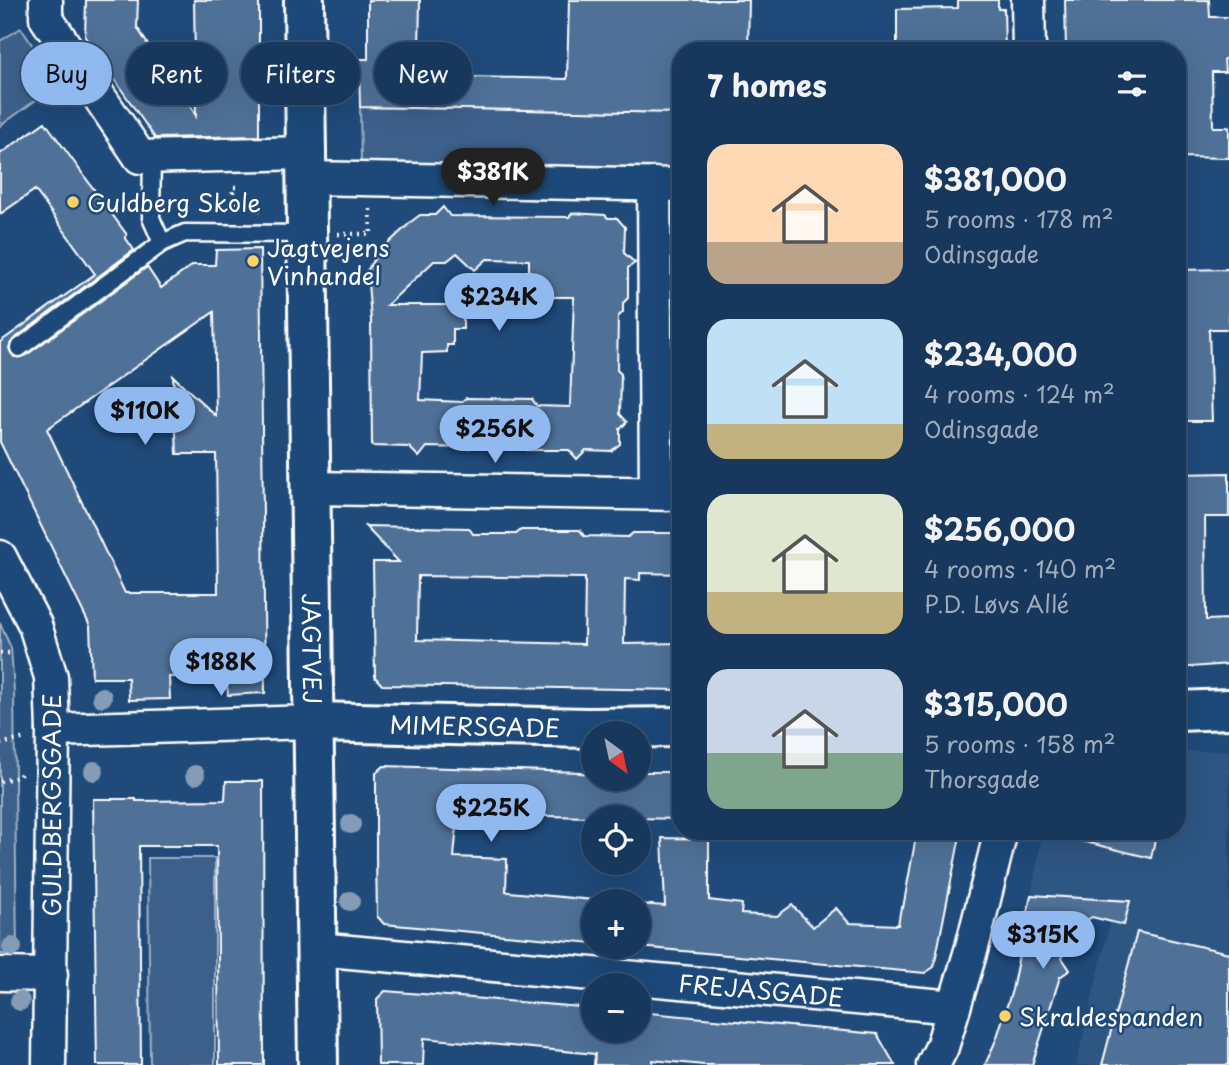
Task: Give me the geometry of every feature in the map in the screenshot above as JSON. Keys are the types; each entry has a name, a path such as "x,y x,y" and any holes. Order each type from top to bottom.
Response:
{"street":[{"path":"46,0 46,18 140,157 667,185 669,494 309,488"},
{"name":"JAGTVEJ","path":"304,0 318,1065"},
{"path":"1028,0 1029,42"},
{"name":"GULDBERGSGADE","path":"0,557 35,625 51,677 53,730 49,1065"},
{"path":"1186,711 1229,709"},
{"path":"53,730 312,722"},
{"name":"MIMERSGADE","path":"312,722 587,728 672,727"},
{"path":"933,1065 942,1047 972,947 1000,840"},
{"name":"FREJASGADE","path":"317,949 954,1007"},
{"path":"0,974 51,975"}],"lane":[{"path":"152,156 151,218 162,243"},
{"path":"19,348 162,243 185,233 307,234"}],"path":[{"path":"233,187 233,202 258,204"}],"shaded area":[{"path":"21,28 30,42 21,42 21,105 29,105 0,126 0,41"},
{"path":"360,107 672,113 672,171 361,166"},
{"path":"0,623 11,648 14,691 17,954 0,954"},
{"path":"1229,750 1229,1065 1076,1065 1115,903 1031,895 1041,840 1186,840 1186,752"},
{"path":"148,858 215,858 215,1065 150,1065"}],"building":[{"path":"86,0 138,0 137,27 146,42 126,42 126,96 112,76 112,42 88,42 85,37"},
{"path":"194,0 259,0 259,42 241,42 241,105 259,105 259,136 155,138 132,105 190,105 196,116 196,105 227,105 227,42 195,42"},
{"path":"368,0 420,0 419,42 374,42 374,105 472,105 472,77 567,79 569,0 749,0 748,42 672,42 672,113 360,107 360,59 368,59"},
{"path":"958,0 998,0 998,9 1004,9 1005,42 897,42 897,9 958,8"},
{"path":"1065,0 1209,0 1210,17 1229,17 1229,59 1224,59 1225,72 1212,72 1213,127 1229,127 1229,158 1186,157 1186,42 1066,42"},
{"path":"45,122 127,235 125,237 134,250 13,340 9,348 14,357 25,356 147,267 161,288 193,265 215,265 216,250 260,249 265,693 228,695 226,676 169,677 170,699 129,700 128,678 92,678 90,626 0,442 0,342 95,274 35,190 0,214 0,154","holes":["214,312 216,416 173,376 177,454 216,454 218,593 125,593 47,429"]},
{"path":"443,207 450,216 569,217 572,213 605,215 608,218 617,218 625,227 624,253 635,263 628,268 628,298 618,317 620,414 627,422 620,429 620,444 611,451 586,450 577,459 569,450 526,450 522,445 474,444 470,448 427,447 419,457 409,447 372,446 371,320 367,271 377,254 412,221 420,215 435,215","holes":["457,253 475,270 487,259 529,260 529,290 534,290 533,297 574,297 570,407 537,406 532,399 466,398 461,402 420,400 422,353 447,352 447,345 453,345 453,329 463,329 463,305 387,305 434,261 447,261"]},
{"path":"1229,269 1229,329 1209,329 1212,421 1186,421 1186,270"},
{"path":"1229,473 1229,517 1205,517 1206,620 1229,619 1229,664 1186,667 1186,474"},
{"path":"365,526 469,528 473,534 516,534 521,530 580,530 584,536 628,537 633,533 672,533 672,574 640,573 640,580 625,579 624,644 672,643 672,690 382,685 375,677 373,562 399,562","holes":["418,576 585,578 584,644 417,640"]},
{"path":"384,766 580,772 581,791 651,791 651,772 672,772 672,819 651,818 651,805 581,805 581,817 458,814 454,857 507,859 506,891 509,892 581,899 581,942 384,924 377,916 376,773"},
{"path":"226,781 263,781 264,1065 219,1065 217,846 139,846 141,1065 97,1065 93,799 225,800"},
{"path":"662,838 709,840 709,900 742,904 741,914 777,916 792,905 813,927 836,908 849,923 898,925 901,907 903,908 915,840 959,840 934,967 925,973 651,948 651,905 665,906"},
{"path":"1077,840 1155,840 1151,858"},
{"path":"1031,895 1130,901 1124,925 1092,917 1067,932 1062,958 1070,970 1060,977 1032,1065 985,1065 1012,990"},
{"path":"1137,932 1229,953 1229,1065 1102,1065"},
{"path":"385,991 581,1007 581,1043 651,1043 651,1013 877,1034 895,1065 704,1065 653,1060 653,1065 594,1065 595,1054 424,1038 423,1065 378,1065 377,999"}],"place":[{"name":"Guldberg Skole","path":"73,202"},
{"name":"Jagtvejens Vinhandel","path":"253,261"},
{"name":"Skraldespanden","path":"1005,1016"}]}
